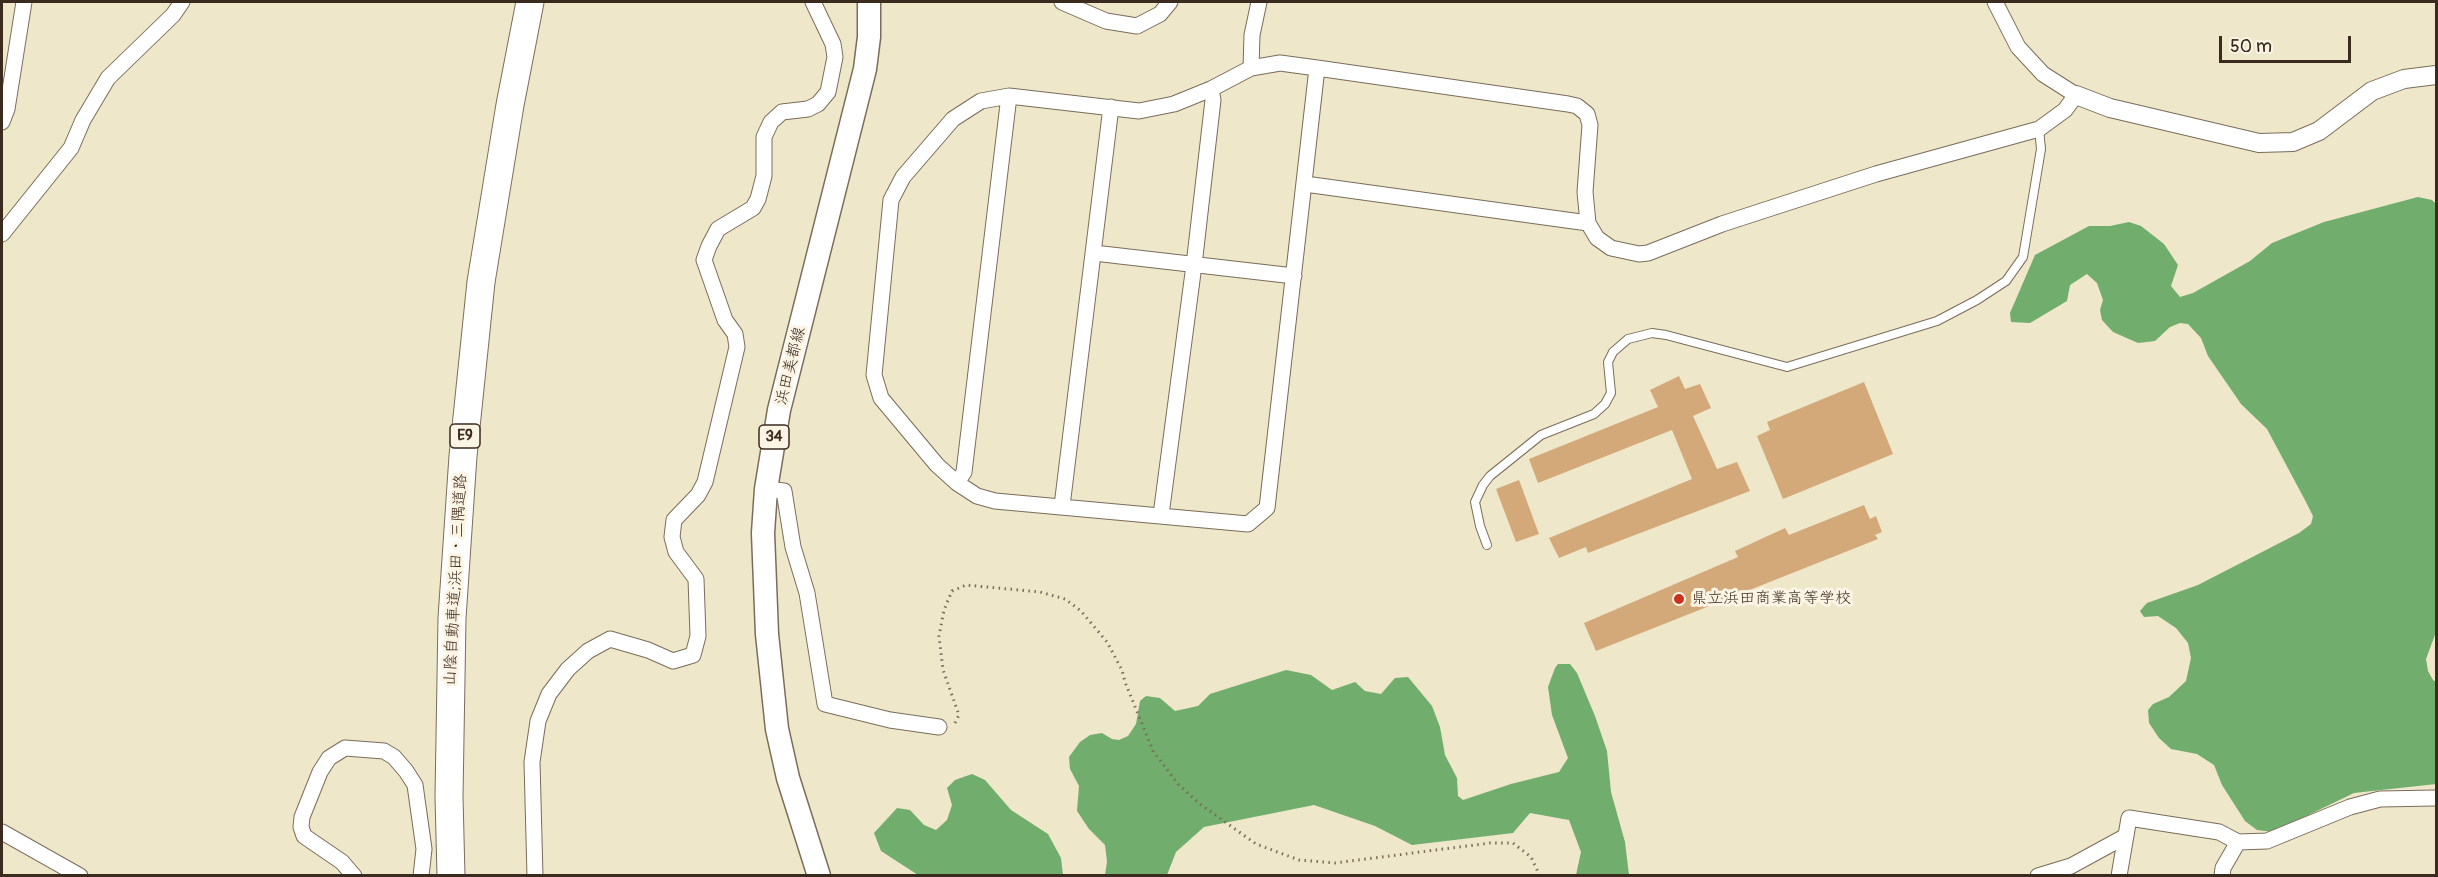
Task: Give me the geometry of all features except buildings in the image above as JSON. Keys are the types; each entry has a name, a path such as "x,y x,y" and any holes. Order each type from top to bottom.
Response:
{"highway":[{"name":"山陰自動車道;浜田・三隅道路","path":"451,876 448,797 452,618 463,456 481,282 510,105 530,2"}],"main road":[{"name":"浜田美都線","path":"819,876 788,778 772,690 763,533 766,489 779,411 865,69 869,37 869,2"}],"street":[{"path":"2,122 7,110 24,2"},
{"path":"2,234 22,211 34,190 71,148 83,120 108,78 173,15 182,2"},
{"path":"535,876 532,762 538,721 549,694 568,669 588,651 610,639 648,650 674,661 693,655 698,636 696,579 676,552 672,537 674,520 698,495 705,482 737,347 735,334 725,320 704,260 718,229 753,208 758,199 764,176 764,137 771,122 782,112 808,109 818,104 828,92 835,57 834,44 813,2"},
{"path":"1062,2 1106,21 1137,26 1160,14 1170,2"},
{"path":"1251,69 1252,34 1259,2"},
{"path":"1995,2 2018,47 2043,74 2076,95 2110,108 2259,143 2293,142 2319,131 2372,91 2404,79 2436,75"},
{"path":"1317,68 1267,508 1248,524 995,501 977,496 957,483 937,465 891,413 881,398 874,375 891,200 903,177 953,119 981,101 1010,96 1139,111 1174,104 1251,69 1280,63 1317,68 1577,106 1587,114 1590,125 1585,192 1588,224 1597,238 1611,248 1629,253 1648,253 1722,224 1876,174 2039,129 2065,110 2076,95"},
{"path":"1161,515 1194,265 1213,100 1211,89"},
{"path":"957,483 964,472 1010,96"},
{"path":"1062,507 1112,107"},
{"path":"1305,184 1588,224"},
{"path":"1094,253 1294,276"},
{"path":"766,489 784,491 793,547 807,593 825,704 890,720 939,727"},
{"path":"354,876 342,862 304,836 301,827 302,817 320,772 329,758 345,748 384,751 394,757 415,785 424,849 420,876"},
{"path":"2119,876 2129,818 2219,832 2238,842 2267,841 2350,807 2380,799 2436,798"},
{"path":"2,832 80,876"},
{"path":"2038,876 2071,866 2126,836"},
{"path":"2222,876 2223,868 2238,842"}],"lane":[{"path":"1487,545 1475,502 1483,485 1490,476 1541,435 1594,414 1605,404 1611,393 1608,362 1613,352 1628,339 1652,333 1666,335 1787,368 1937,321 1977,300 2006,281 2023,257 2041,149 2039,129"}],"path":[{"path":"939,727 957,723 959,715 943,670 939,636 944,610 952,591 966,585 1040,592 1065,599 1081,611 1107,642 1122,670 1153,751 1178,783 1200,804 1256,844 1299,860 1335,863 1490,843 1513,843 1531,857 1540,876"}],"green space":[{"path":"2418,197 2432,200 2436,204 2436,632 2426,659 2428,671 2436,682 2436,784 2354,793 2273,832 2257,830 2245,821 2222,785 2214,765 2197,754 2171,749 2159,738 2149,723 2148,710 2153,704 2169,697 2186,681 2191,658 2188,643 2176,628 2158,616 2144,617 2140,611 2147,603 2198,585 2299,533 2311,524 2313,516 2267,429 2241,404 2208,356 2201,338 2188,324 2180,323 2170,327 2155,341 2138,343 2113,332 2102,320 2100,310 2103,300 2097,283 2087,274 2070,285 2067,301 2030,323 2011,322 2010,313 2035,255 2089,226 2110,226 2129,222 2141,226 2164,244 2178,265 2171,286 2180,297 2193,293 2250,261 2272,243 2324,222"},
{"path":"1558,664 1570,664 1577,673 1607,751 1611,792 1625,842 1629,875 1576,875 1581,852 1569,820 1530,813 1513,833 1412,845 1375,826 1314,805 1204,827 1176,852 1167,875 1105,875 1107,862 1105,845 1089,829 1077,811 1079,786 1070,769 1069,757 1080,742 1090,735 1102,733 1119,740 1128,736 1136,724 1140,701 1146,696 1160,698 1175,711 1198,706 1210,694 1286,670 1311,675 1332,690 1355,682 1365,691 1381,694 1395,678 1408,677 1432,706 1440,727 1445,755 1457,778 1458,796 1463,800 1511,784 1559,772 1568,758 1552,715 1548,687"},
{"path":"972,774 985,780 1011,810 1048,834 1061,858 1063,875 918,875 881,851 874,833 897,808 910,810 924,825 936,830 947,820 952,805 947,788 955,780"}],"place":[{"name":"県立浜田商業高等学校","path":"1679,599"}]}
